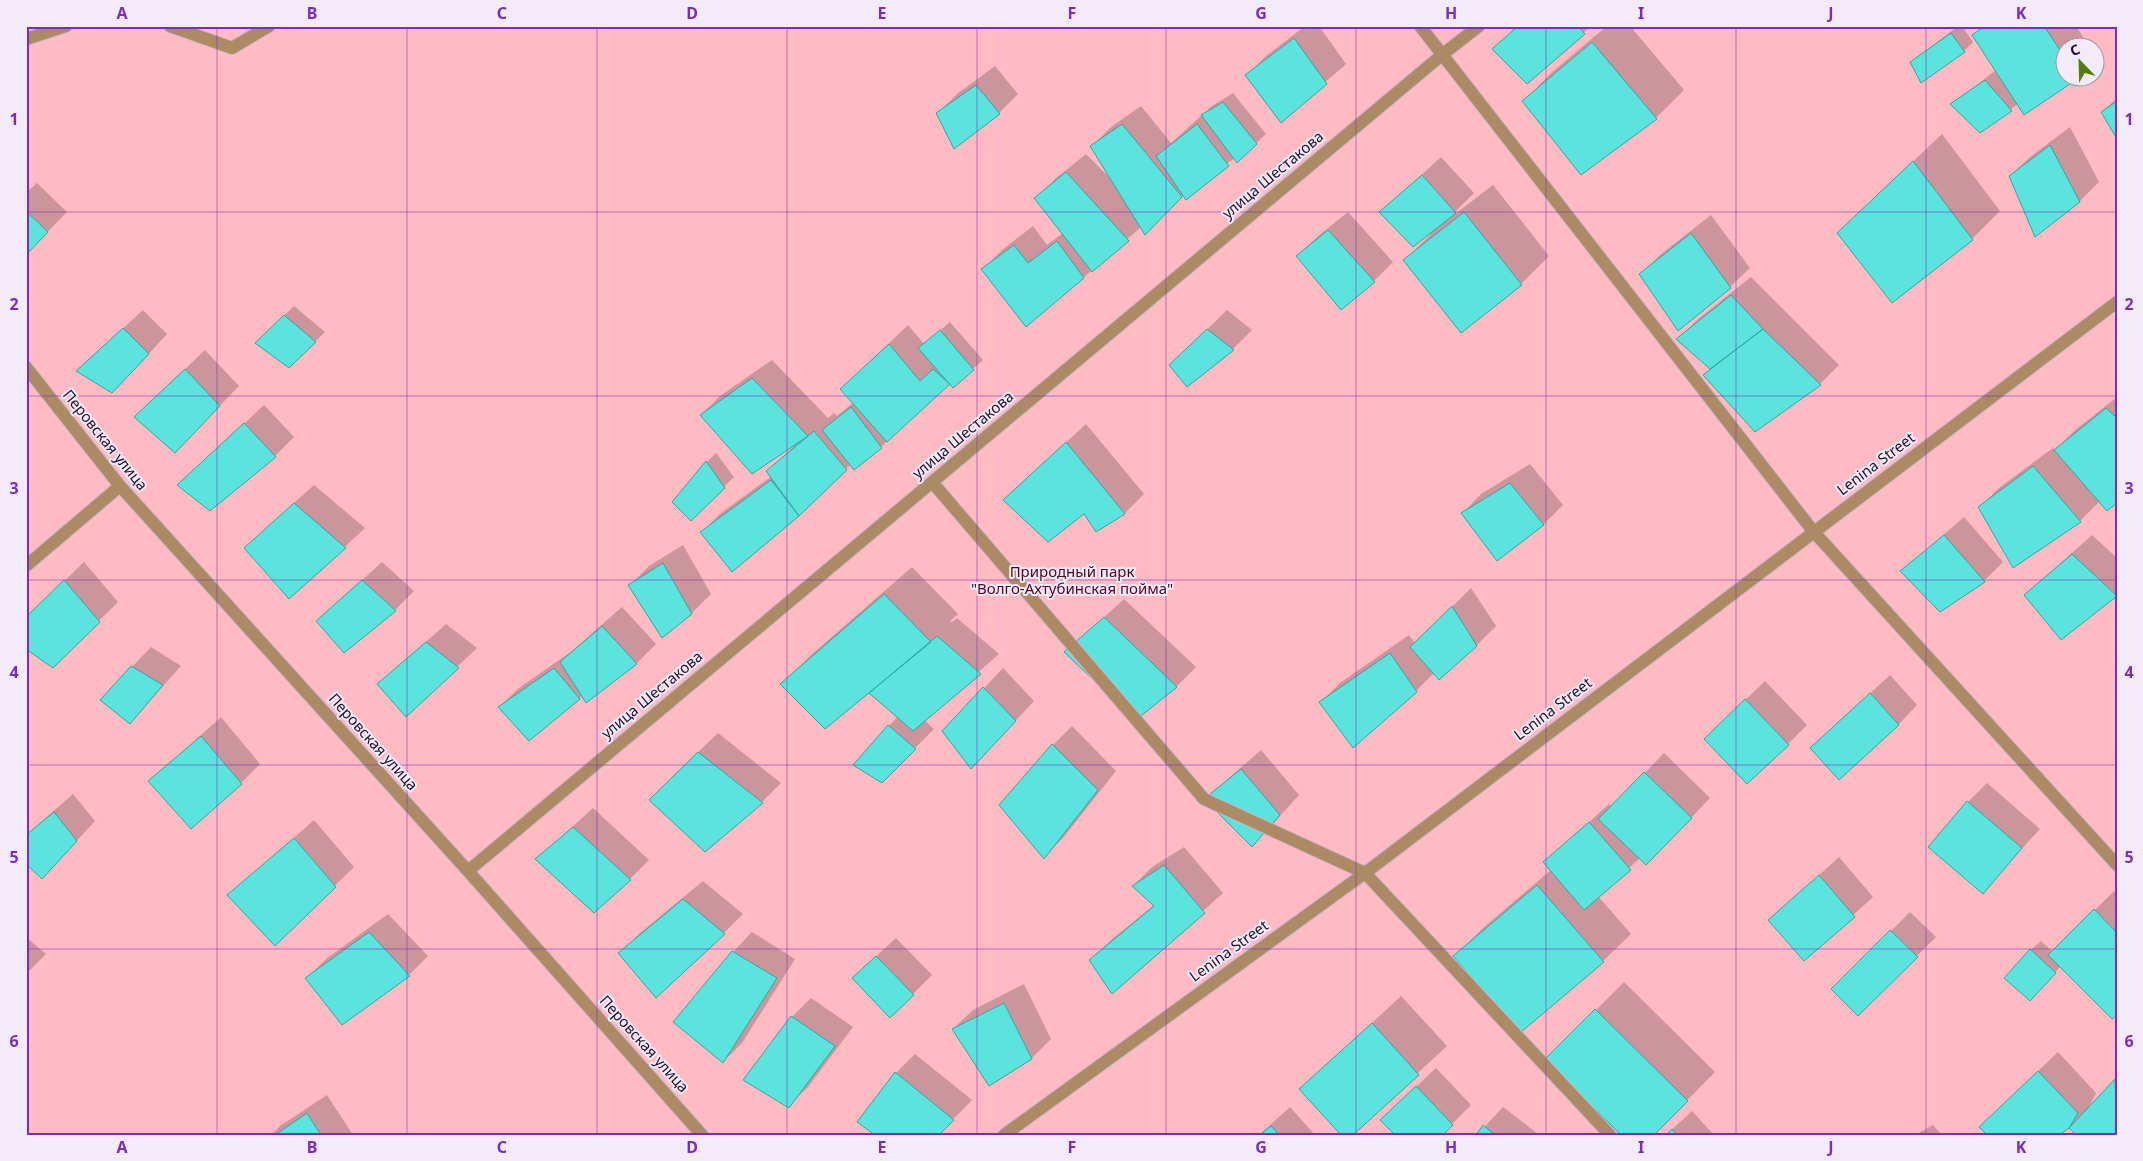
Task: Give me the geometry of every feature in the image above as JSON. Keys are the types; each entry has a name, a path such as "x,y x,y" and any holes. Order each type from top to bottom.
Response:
{"street":[{"path":"26,39 66,26"},
{"path":"170,26 232,48 269,26"},
{"path":"1420,26 1813,531 2117,866"},
{"name":"улица Шестакова","path":"468,871 1443,54 1480,26"},
{"name":"Lenina Street","path":"1004,1135 1364,873 2117,302"},
{"name":"Перовская улица","path":"26,367 120,486 468,871 702,1135"},
{"path":"932,482 1204,799 1364,873 1610,1135"},
{"path":"26,566 120,486"}],"green space":[{"name":"Природный парк \"Волго-Ахтубинская пойма\"","path":"26,26 2117,26 2117,1135 26,1135"}],"building":[{"path":"1518,26 1578,26 1585,34 1527,84 1492,49"},
{"path":"1985,26 2044,26 2056,44 2056,88 2064,88 2024,115 1972,35"},
{"path":"1951,33 1965,52 1921,83 1910,62"},
{"path":"1294,38 1327,84 1281,123 1245,75"},
{"path":"1592,42 1657,119 1581,175 1522,101"},
{"path":"1985,80 2012,111 1980,133 1950,104"},
{"path":"976,85 1000,114 954,149 936,113"},
{"path":"2117,101 2117,139 2101,112"},
{"path":"1223,102 1257,144 1237,163 1201,115"},
{"path":"1122,124 1182,197 1145,235 1090,146"},
{"path":"1197,124 1229,166 1186,200 1156,156"},
{"path":"2050,145 2080,202 2035,237 2009,176"},
{"path":"1913,161 1973,240 1892,303 1837,233"},
{"path":"1066,172 1129,241 1092,272 1034,198"},
{"path":"1422,175 1456,213 1413,247 1379,212"},
{"path":"26,211 48,232 26,255"},
{"path":"1464,212 1522,285 1461,333 1403,260"},
{"path":"1328,230 1375,282 1341,310 1296,256"},
{"path":"1691,233 1731,288 1678,331 1639,274"},
{"path":"1057,241 1084,278 1026,327 981,269 1014,245 1028,263"},
{"path":"1731,295 1763,329 1710,369 1676,339"},
{"path":"284,315 316,342 289,368 255,343"},
{"path":"123,328 149,354 112,393 76,371"},
{"path":"1207,329 1234,350 1187,387 1169,365"},
{"path":"1763,329 1821,385 1755,432 1703,375"},
{"path":"940,330 974,370 953,388 918,348"},
{"path":"889,344 920,381 933,369 950,384 887,442 840,389"},
{"path":"185,369 220,406 175,453 134,417"},
{"path":"752,378 808,436 752,474 700,415"},
{"path":"851,407 882,448 854,470 822,430"},
{"path":"2106,408 2117,418 2117,503 2107,511 2054,450"},
{"path":"244,423 276,457 210,511 177,485"},
{"path":"814,431 847,470 799,516 766,471"},
{"path":"1066,442 1125,514 1096,532 1084,514 1048,542 1003,500"},
{"path":"706,461 725,488 691,521 672,502"},
{"path":"2033,466 2081,522 2013,568 1978,507"},
{"path":"771,480 799,516 732,572 700,532"},
{"path":"1510,483 1544,525 1497,561 1461,513"},
{"path":"294,503 346,548 289,599 244,548"},
{"path":"1944,535 1985,582 1940,612 1900,571"},
{"path":"2072,554 2117,596 2061,640 2024,595"},
{"path":"663,563 692,614 662,638 628,585"},
{"path":"64,580 100,622 53,668 26,649 26,617"},
{"path":"362,580 396,611 344,653 316,621"},
{"path":"884,594 931,642 825,729 780,684"},
{"path":"1452,606 1477,646 1439,680 1410,647"},
{"path":"1104,617 1177,687 1136,720 1064,652"},
{"path":"602,626 637,664 586,703 560,662"},
{"path":"937,636 981,674 913,731 869,693"},
{"path":"426,642 459,668 406,717 377,684"},
{"path":"1390,653 1417,692 1353,748 1319,702"},
{"path":"131,666 163,685 130,724 100,700"},
{"path":"554,668 580,699 529,741 498,707"},
{"path":"983,687 1016,721 971,769 942,731"},
{"path":"1870,693 1899,725 1839,780 1810,748"},
{"path":"1745,699 1789,745 1747,784 1704,739"},
{"path":"888,725 916,749 882,783 853,765"},
{"path":"201,736 242,784 191,829 148,781"},
{"path":"1052,744 1098,790 1044,859 999,805"},
{"path":"698,752 763,803 705,852 649,800"},
{"path":"1241,769 1280,815 1252,847 1204,799"},
{"path":"1644,772 1692,818 1646,865 1598,819"},
{"path":"1967,801 2022,848 1983,894 1928,847"},
{"path":"54,812 77,841 42,879 26,864 26,835"},
{"path":"1589,822 1631,870 1584,910 1543,862"},
{"path":"573,827 631,880 594,913 535,859"},
{"path":"294,838 336,887 275,946 227,895"},
{"path":"1164,865 1205,913 1112,994 1089,960 1154,906 1132,886"},
{"path":"1819,875 1855,917 1804,961 1768,920"},
{"path":"1537,885 1604,962 1520,1033 1453,956"},
{"path":"683,899 725,934 656,998 618,953"},
{"path":"2094,909 2117,933 2117,1015 2112,1019 2048,955"},
{"path":"1890,930 1918,957 1858,1016 1831,989"},
{"path":"369,932 410,976 342,1025 305,978"},
{"path":"2030,949 2056,973 2030,1001 2004,978"},
{"path":"732,951 777,978 723,1063 673,1022"},
{"path":"876,956 914,995 890,1018 852,978"},
{"path":"1004,1003 1032,1059 989,1086 952,1029"},
{"path":"1595,1009 1688,1101 1654,1135 1621,1135 1545,1059"},
{"path":"791,1016 835,1046 789,1108 743,1080"},
{"path":"1372,1023 1419,1075 1353,1135 1341,1135 1299,1089"},
{"path":"2038,1071 2078,1113 2069,1128 2060,1135 1987,1135 1979,1127"},
{"path":"895,1072 954,1120 939,1135 875,1135 857,1122"},
{"path":"2115,1079 2117,1135 2076,1135 2069,1128"},
{"path":"1416,1086 1453,1125 1443,1135 1395,1135 1380,1120"},
{"path":"307,1113 321,1135 275,1135"},
{"path":"1483,1125 1495,1135 1476,1135"},
{"path":"1271,1126 1279,1135 1260,1135"},
{"path":"1672,1129 1677,1135 1666,1135"}]}
